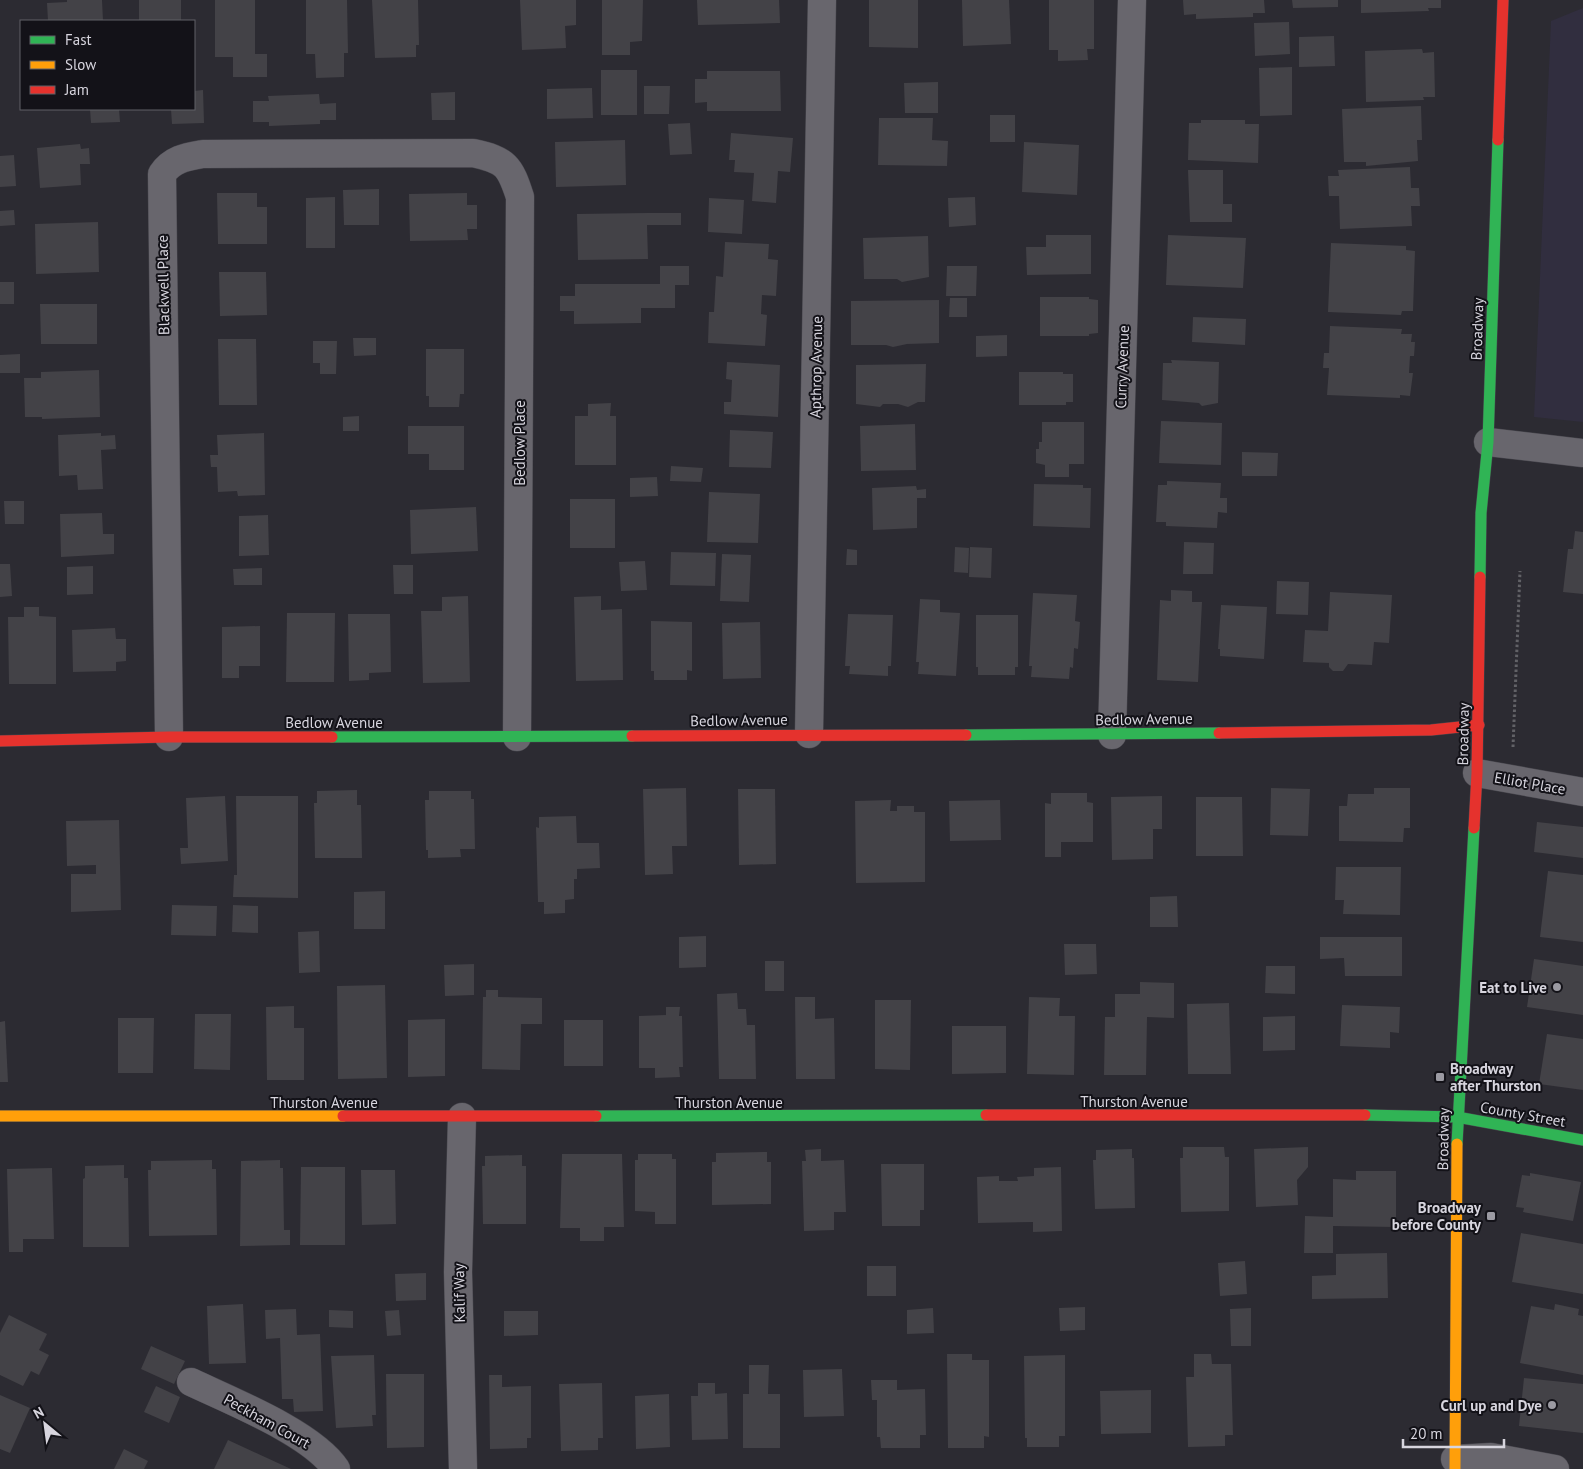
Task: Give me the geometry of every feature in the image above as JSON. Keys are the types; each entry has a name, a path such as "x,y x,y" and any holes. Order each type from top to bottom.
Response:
{"street":[{"name":"Apthrop Avenue","path":"810,734 822,0"},
{"name":"Curry Avenue","path":"1112,735 1132,0"},
{"name":"Broadway","path":"1455,1464 1458,1118 1477,774 1481,512 1488,442 1503,0"},
{"name":"Blackwell Place","path":"169,737 162,174 169,164 178,159 203,154 473,153 495,158"},
{"name":"Bedlow Place","path":"495,158 512,173 520,198 517,738"},
{"path":"1488,442 1583,452"},
{"name":"Bedlow Avenue","path":"0,741 169,737 517,738 810,734 1112,735 1431,730 1478,725"},
{"name":"Elliot Place","path":"1477,774 1583,792"},
{"name":"Thurston Avenue","path":"0,1116 462,1118 1418,1115 1458,1118"},
{"name":"Kalif Way","path":"462,1118 458,1272 463,1469"},
{"name":"County Street","path":"1458,1118 1583,1140"},
{"name":"Peckham Court","path":"191,1382 250,1410 304,1440 336,1469"},
{"path":"1455,1464 1491,1457 1555,1469"}],"path":[{"path":"1512,748 1520,571"}],"shaded area":[{"path":"1583,8 1583,422 1534,417 1551,21"}],"building":[{"path":"67,0 102,0 103,20 48,20 47,3 67,2"},
{"path":"139,0 181,0 181,20 139,20"},
{"path":"215,0 255,0 255,54 267,54 267,77 233,77 233,57 215,57"},
{"path":"306,0 347,0 348,53 344,53 344,77 316,78 315,54 306,54"},
{"path":"372,0 418,0 419,45 416,45 416,57 375,58"},
{"path":"520,0 576,0 576,25 565,26 566,48 522,50"},
{"path":"602,0 643,0 642,41 630,42 630,55 602,55"},
{"path":"697,0 779,0 780,23 698,25"},
{"path":"869,0 918,0 918,48 869,47"},
{"path":"962,0 1009,0 1011,44 963,46"},
{"path":"1049,0 1094,0 1094,49 1087,49 1088,60 1058,61 1058,50 1049,50"},
{"path":"1183,0 1264,0 1265,13 1253,13 1253,17 1196,19 1196,14 1184,15"},
{"path":"1292,0 1338,0 1338,7 1293,8"},
{"path":"1361,0 1441,0 1441,8 1428,8 1429,11 1361,13"},
{"path":"1289,22 1290,54 1255,56 1254,23"},
{"path":"1334,36 1335,66 1299,67 1299,37"},
{"path":"1422,49 1423,53 1434,52 1435,97 1423,97 1424,100 1366,102 1365,51"},
{"path":"1292,67 1292,115 1260,116 1259,68"},
{"path":"601,70 637,70 637,115 601,115"},
{"path":"707,71 780,71 781,111 707,111 707,102 695,103 695,79 707,79"},
{"path":"938,82 938,113 905,113 904,83"},
{"path":"644,86 670,86 669,114 644,114"},
{"path":"592,88 593,118 547,119 547,89"},
{"path":"203,90 204,123 172,124 171,110 195,110 195,91"},
{"path":"455,92 455,120 432,120 431,93"},
{"path":"319,94 320,104 336,103 336,120 320,120 320,124 269,126 269,122 253,122 253,101 269,101 268,96"},
{"path":"1421,106 1422,140 1417,140 1418,161 1366,166 1366,162 1344,162 1342,109"},
{"path":"90,110 119,110 120,122 91,123"},
{"path":"990,115 1015,115 1015,142 990,142"},
{"path":"879,118 933,118 932,140 948,141 947,166 878,165"},
{"path":"1201,120 1245,120 1245,124 1259,124 1258,163 1188,160 1189,123 1201,123"},
{"path":"690,123 692,154 670,155 668,124"},
{"path":"731,133 793,138 790,172 778,171 776,203 752,201 754,173 734,172 735,160 729,160"},
{"path":"625,140 626,185 556,187 555,142"},
{"path":"1024,142 1079,145 1077,195 1022,192"},
{"path":"80,144 81,149 89,148 90,164 80,164 81,185 40,188 37,148"},
{"path":"14,155 16,186 0,187 0,156"},
{"path":"1410,167 1411,188 1419,188 1420,206 1411,206 1412,226 1340,229 1339,196 1329,196 1328,176 1339,176 1338,170"},
{"path":"1188,170 1223,170 1223,204 1232,204 1232,222 1190,222"},
{"path":"379,189 379,225 344,225 343,190"},
{"path":"217,193 257,193 257,207 267,207 267,244 218,244"},
{"path":"467,193 467,205 477,205 477,229 467,229 468,240 410,241 409,194"},
{"path":"335,197 335,248 306,248 306,198"},
{"path":"975,197 976,225 949,227 948,198"},
{"path":"709,198 744,200 742,234 708,232"},
{"path":"14,210 15,225 0,226 0,211"},
{"path":"681,213 681,225 647,225 648,259 578,260 577,214"},
{"path":"98,222 99,272 36,274 35,224"},
{"path":"1046,235 1091,235 1091,274 1027,275 1026,247 1046,247"},
{"path":"1168,235 1246,238 1243,288 1166,285"},
{"path":"928,236 929,277 902,282 897,279 864,279 863,238"},
{"path":"725,242 769,244 768,259 778,260 776,296 762,295 761,314 767,315 765,346 708,343 709,312 714,312 716,276 723,277"},
{"path":"1331,243 1406,246 1406,250 1415,251 1413,311 1402,311 1401,315 1328,312"},
{"path":"660,266 689,266 689,285 675,285 675,308 641,308 641,323 574,324 574,311 560,311 560,296 575,296 575,284 660,284"},
{"path":"947,266 977,266 976,296 946,296"},
{"path":"219,272 266,272 267,315 220,316"},
{"path":"0,282 14,282 14,304 0,304"},
{"path":"1040,297 1089,297 1089,299 1098,300 1098,333 1089,334 1089,336 1040,336"},
{"path":"950,298 967,298 967,317 949,317"},
{"path":"939,300 939,343 907,344 893,347 886,345 851,345 851,301"},
{"path":"40,304 97,304 97,344 41,344"},
{"path":"1193,317 1246,319 1245,345 1192,342"},
{"path":"1330,326 1402,329 1401,334 1412,334 1411,342 1415,342 1414,356 1410,356 1409,373 1413,373 1410,396 1400,395 1400,398 1327,395 1329,368 1323,368 1324,353 1329,353"},
{"path":"1007,335 1007,356 976,357 976,336"},
{"path":"353,338 376,338 376,355 354,356"},
{"path":"218,339 256,339 257,405 219,405"},
{"path":"313,341 337,341 336,374 320,374 320,363 313,363"},
{"path":"426,349 464,349 464,394 460,394 459,407 429,407 429,396 426,396"},
{"path":"20,354 20,373 0,373 0,355"},
{"path":"1171,360 1219,362 1218,403 1202,406 1199,403 1162,400 1163,363 1172,363"},
{"path":"727,362 780,365 778,417 724,414 724,402 731,402 732,380 726,379"},
{"path":"926,364 925,402 918,402 908,407 898,404 883,404 880,407 856,404 856,365"},
{"path":"99,370 100,417 42,419 42,417 25,417 24,378 41,378 41,372"},
{"path":"1019,372 1063,372 1063,374 1073,374 1073,402 1066,402 1066,405 1019,405"},
{"path":"611,403 610,416 616,416 616,465 575,465 575,416 588,416 588,404"},
{"path":"359,416 359,431 343,431 343,417"},
{"path":"1161,421 1222,423 1221,465 1159,463"},
{"path":"1042,422 1084,422 1084,464 1069,464 1069,477 1045,477 1045,465 1036,463 1036,449 1039,449 1039,442 1042,442"},
{"path":"915,424 916,470 861,471 860,426"},
{"path":"408,426 464,426 464,470 429,470 429,454 408,454"},
{"path":"730,430 773,432 771,468 729,467"},
{"path":"101,433 101,436 115,435 116,449 101,450 103,489 78,490 77,475 59,476 58,435"},
{"path":"264,433 265,495 238,496 237,491 218,492 217,467 211,467 210,455 218,455 217,435"},
{"path":"1242,452 1278,453 1277,476 1242,476"},
{"path":"671,466 703,468 701,482 670,481"},
{"path":"657,477 658,496 630,497 630,478"},
{"path":"1167,481 1221,483 1220,498 1227,498 1227,513 1218,512 1217,528 1166,526 1166,522 1156,522 1158,485 1167,485"},
{"path":"1034,484 1083,485 1083,488 1091,488 1090,528 1033,526"},
{"path":"916,486 917,490 926,489 926,498 917,498 917,528 873,530 872,488"},
{"path":"709,492 760,494 758,543 707,542"},
{"path":"570,499 615,499 615,548 570,548"},
{"path":"4,501 24,501 24,524 5,524"},
{"path":"476,507 478,551 411,554 410,510"},
{"path":"102,513 103,534 114,534 114,554 61,557 60,514"},
{"path":"268,515 269,555 239,556 239,516"},
{"path":"1575,531 1583,532 1583,594 1563,592 1568,549 1573,549"},
{"path":"1184,542 1214,543 1213,574 1183,574"},
{"path":"955,547 969,548 968,573 954,572"},
{"path":"970,547 992,548 991,578 969,577"},
{"path":"847,549 857,550 857,565 846,565"},
{"path":"671,552 716,553 715,586 670,585"},
{"path":"722,554 751,555 749,602 720,601"},
{"path":"645,561 647,590 621,591 619,562"},
{"path":"0,564 10,564 12,596 0,597"},
{"path":"393,565 413,565 413,594 394,594"},
{"path":"93,566 93,594 67,595 67,567"},
{"path":"262,568 262,585 234,585 233,569"},
{"path":"1277,581 1309,582 1308,615 1276,614"},
{"path":"1171,590 1192,591 1192,602 1202,602 1198,682 1157,680 1160,600 1171,601"},
{"path":"1330,592 1392,595 1389,643 1374,642 1372,665 1348,664 1343,671 1333,671 1329,667 1329,663 1303,662 1305,630 1328,631"},
{"path":"1033,593 1077,595 1075,621 1080,622 1078,649 1074,648 1073,668 1070,667 1069,679 1031,677 1032,666 1029,666"},
{"path":"468,596 470,682 423,683 421,611 442,611 442,597"},
{"path":"601,596 601,610 622,609 623,680 576,681 574,597"},
{"path":"920,599 940,600 940,612 960,613 956,676 918,674 919,662 916,662"},
{"path":"1221,605 1267,607 1264,659 1220,656 1220,649 1218,649"},
{"path":"24,607 39,607 39,616 56,617 56,684 9,684 8,617 24,617"},
{"path":"287,613 335,613 334,682 286,682"},
{"path":"348,614 390,614 391,672 369,673 369,680 349,681"},
{"path":"848,614 893,615 891,666 888,666 888,676 849,674 850,666 845,666"},
{"path":"976,615 1018,615 1018,667 1015,667 1015,675 978,675 978,667 976,667"},
{"path":"651,621 692,622 692,671 687,670 687,680 654,680 654,671 651,671"},
{"path":"760,622 761,678 723,679 722,623"},
{"path":"260,626 260,666 239,666 239,678 222,678 222,627"},
{"path":"115,628 116,639 126,639 126,661 116,662 116,671 73,672 72,630"},
{"path":"686,788 687,846 672,846 673,874 645,875 643,789"},
{"path":"1271,788 1310,789 1308,836 1270,835"},
{"path":"1374,788 1410,788 1410,828 1404,828 1403,842 1339,841 1339,806 1347,806 1348,794 1374,794"},
{"path":"738,789 775,789 776,864 739,865"},
{"path":"357,790 357,805 361,805 362,858 315,858 314,803 317,803 317,791"},
{"path":"429,791 471,791 471,799 474,799 475,849 460,849 461,857 428,858 428,850 426,850 425,800 429,800"},
{"path":"1051,793 1087,793 1087,802 1093,803 1093,842 1061,842 1061,857 1045,857 1045,803 1051,804"},
{"path":"225,796 228,861 181,864 180,848 188,848 186,798"},
{"path":"236,796 298,796 298,898 233,897 234,875 237,875"},
{"path":"1162,796 1162,829 1153,829 1153,859 1112,860 1111,797"},
{"path":"1196,797 1242,797 1243,856 1196,856"},
{"path":"891,800 890,811 897,811 897,806 914,806 914,812 925,812 925,882 856,883 855,801"},
{"path":"1000,800 1001,840 950,841 949,801"},
{"path":"576,816 577,843 599,843 600,868 577,869 577,879 574,879 574,899 565,900 565,913 544,914 544,902 538,902 536,827 539,828 539,817"},
{"path":"119,820 121,910 71,912 71,874 96,874 96,865 67,866 66,821"},
{"path":"1537,822 1583,827 1583,858 1534,852"},
{"path":"1336,867 1401,867 1400,915 1343,914 1344,900 1335,900"},
{"path":"1548,871 1583,875 1583,942 1540,937"},
{"path":"385,891 385,929 354,929 354,892"},
{"path":"1177,896 1178,927 1150,927 1150,897"},
{"path":"172,905 217,906 216,936 171,935"},
{"path":"233,905 258,906 258,933 232,932"},
{"path":"319,931 320,972 299,973 298,932"},
{"path":"706,936 706,967 679,968 679,937"},
{"path":"1320,937 1402,937 1402,976 1345,976 1344,958 1320,959"},
{"path":"1064,944 1096,944 1097,974 1065,975"},
{"name":"Eat to Live","path":"1534,959 1583,966 1583,1015 1527,1007"},
{"path":"765,961 784,961 784,991 765,991"},
{"path":"474,964 474,995 445,996 444,965"},
{"path":"1266,966 1295,966 1295,994 1265,993"},
{"path":"1140,982 1174,983 1174,1018 1147,1017 1146,1075 1104,1075 1105,1017 1115,1017 1115,994 1140,994"},
{"path":"385,985 387,1078 338,1079 337,986"},
{"path":"486,990 498,990 498,997 542,998 542,1024 521,1024 520,1070 482,1069 483,997 486,997"},
{"path":"737,993 738,1009 746,1009 747,1025 755,1025 756,1079 719,1079 717,994"},
{"path":"795,997 815,997 815,1019 834,1018 835,1079 796,1079"},
{"path":"1029,997 1060,998 1059,1016 1075,1016 1074,1075 1027,1074"},
{"path":"875,1000 911,1000 910,1070 875,1069"},
{"path":"1229,1003 1231,1074 1188,1074 1187,1004"},
{"path":"1342,1005 1400,1007 1399,1033 1390,1032 1390,1048 1340,1046"},
{"path":"294,1006 294,1028 304,1028 304,1080 267,1080 266,1007"},
{"path":"666,1007 680,1007 679,1016 682,1016 683,1067 679,1067 680,1077 655,1078 655,1068 639,1068 639,1016 666,1015"},
{"path":"195,1014 231,1014 230,1070 194,1069"},
{"path":"1295,1016 1295,1050 1263,1051 1263,1017"},
{"path":"118,1018 154,1018 153,1073 118,1073"},
{"path":"445,1019 445,1076 408,1077 408,1020"},
{"path":"564,1020 603,1020 603,1066 564,1066"},
{"path":"5,1021 8,1082 0,1082 0,1022"},
{"path":"952,1026 1006,1026 1006,1073 952,1074"},
{"path":"1547,1034 1583,1039 1583,1090 1539,1084"},
{"path":"1183,1147 1224,1147 1225,1157 1229,1157 1229,1211 1181,1212 1180,1158 1183,1158"},
{"path":"1308,1147 1308,1167 1297,1180 1298,1205 1256,1207 1254,1149"},
{"path":"821,1149 821,1161 844,1160 846,1212 834,1212 834,1230 804,1231 802,1161 806,1161 805,1150"},
{"path":"1132,1149 1132,1158 1134,1158 1135,1208 1095,1209 1093,1160 1096,1160 1096,1150"},
{"path":"767,1152 767,1162 771,1162 771,1204 712,1205 712,1162 716,1162 716,1153"},
{"path":"562,1154 622,1154 624,1227 604,1227 604,1241 580,1241 580,1228 560,1228"},
{"path":"638,1154 672,1154 672,1159 676,1159 676,1224 655,1224 655,1212 635,1211 635,1160 638,1160"},
{"path":"522,1155 522,1166 526,1166 526,1224 483,1224 482,1166 485,1166 485,1156"},
{"path":"212,1160 212,1169 216,1169 217,1235 149,1236 148,1170 151,1170 151,1161"},
{"path":"280,1160 280,1168 283,1168 284,1230 290,1230 290,1245 240,1246 241,1161"},
{"path":"881,1164 924,1164 924,1210 920,1210 920,1226 882,1226"},
{"path":"124,1165 124,1178 128,1178 129,1247 83,1247 83,1179 85,1178 85,1166"},
{"path":"301,1167 345,1167 345,1245 300,1245"},
{"path":"1061,1167 1062,1231 1033,1232 1033,1222 978,1223 977,1177 999,1176 999,1181 1018,1181 1017,1177 1034,1176 1034,1168"},
{"path":"52,1168 54,1239 23,1239 23,1252 9,1252 7,1169"},
{"path":"361,1170 395,1170 396,1224 362,1225"},
{"path":"1356,1171 1396,1171 1396,1227 1333,1226 1333,1253 1304,1253 1305,1216 1333,1217 1333,1179 1356,1180"},
{"path":"1530,1173 1581,1182 1573,1221 1523,1212 1524,1208 1516,1207 1522,1175 1530,1176"},
{"path":"1521,1233 1583,1244 1583,1294 1512,1282"},
{"path":"1387,1253 1388,1298 1312,1299 1312,1276 1336,1275 1336,1254"},
{"path":"1245,1261 1247,1294 1220,1296 1218,1263"},
{"path":"867,1266 896,1266 896,1296 867,1296"},
{"path":"426,1273 426,1300 396,1301 395,1274"},
{"path":"243,1304 246,1363 209,1364 207,1306"},
{"path":"1555,1304 1579,1309 1578,1315 1583,1316 1583,1375 1520,1363 1531,1306 1554,1310"},
{"path":"1085,1307 1085,1330 1060,1331 1059,1308"},
{"path":"933,1308 934,1333 907,1334 907,1310"},
{"path":"1251,1308 1251,1346 1231,1346 1230,1309"},
{"path":"296,1309 297,1335 320,1334 323,1411 294,1412 293,1399 282,1399 280,1338 266,1339 265,1310"},
{"path":"329,1310 353,1311 353,1328 329,1327"},
{"path":"399,1310 401,1335 387,1336 385,1311"},
{"path":"504,1311 538,1311 538,1335 504,1336"},
{"path":"9,1315 47,1334 39,1350 49,1355 39,1375 31,1371 23,1386 0,1375 0,1333"},
{"path":"151,1346 185,1361 174,1384 141,1369"},
{"path":"947,1354 972,1354 972,1360 989,1360 989,1437 984,1436 984,1448 948,1448"},
{"path":"1194,1354 1211,1354 1212,1364 1231,1364 1233,1435 1225,1435 1225,1446 1188,1447 1186,1377 1194,1377"},
{"path":"374,1355 376,1415 372,1415 373,1426 336,1428 331,1356"},
{"path":"1065,1355 1065,1436 1059,1436 1059,1447 1027,1447 1027,1438 1025,1438 1024,1356"},
{"path":"749,1365 769,1365 768,1394 780,1394 780,1448 743,1448 743,1394 749,1394"},
{"path":"842,1369 844,1416 804,1417 803,1370"},
{"path":"386,1374 424,1374 424,1447 387,1448"},
{"path":"489,1375 502,1375 502,1387 531,1386 531,1438 527,1438 527,1448 490,1449"},
{"name":"Curl up and Dye","path":"1524,1378 1583,1384 1583,1433 1519,1426"},
{"path":"871,1380 897,1380 897,1390 925,1389 926,1435 920,1435 920,1448 881,1448 880,1437 877,1437 877,1400 872,1400"},
{"path":"602,1383 603,1438 598,1438 598,1450 561,1451 559,1384"},
{"path":"698,1383 715,1383 715,1394 727,1393 728,1439 692,1440 691,1396 698,1396"},
{"path":"156,1386 180,1397 169,1423 144,1412"},
{"path":"1151,1390 1151,1433 1101,1434 1100,1391"},
{"path":"669,1394 670,1447 636,1449 635,1396"},
{"path":"0,1395 30,1408 10,1453 0,1449"},
{"path":"228,1440 291,1469 214,1469"},
{"path":"124,1449 148,1461 144,1469 114,1469"}],"traffic: fast":[{"path":"1480,577 1481,513 1488,442 1498,140"},
{"path":"966,735 1219,733"},
{"path":"332,737 632,736"},
{"path":"1457,1144 1474,828"},
{"path":"596,1116 986,1115"},
{"path":"1365,1115 1457,1117 1583,1140"}],"traffic: slow":[{"path":"0,1116 343,1116"},
{"path":"1455,1469 1457,1144"}],"traffic: jam":[{"path":"1498,140 1503,0"},
{"path":"1474,828 1477,773 1480,577"},
{"path":"1219,733 1431,730 1479,725"},
{"path":"632,736 966,735"},
{"path":"0,741 169,737 332,737"},
{"path":"986,1115 1365,1115"},
{"path":"343,1116 596,1116"}],"place":[{"name":"Eat to Live","path":"1557,987"},
{"name":"Broadway after Thurston","path":"1440,1077"},
{"name":"Broadway before County","path":"1491,1216"},
{"name":"Curl up and Dye","path":"1552,1405"}]}
